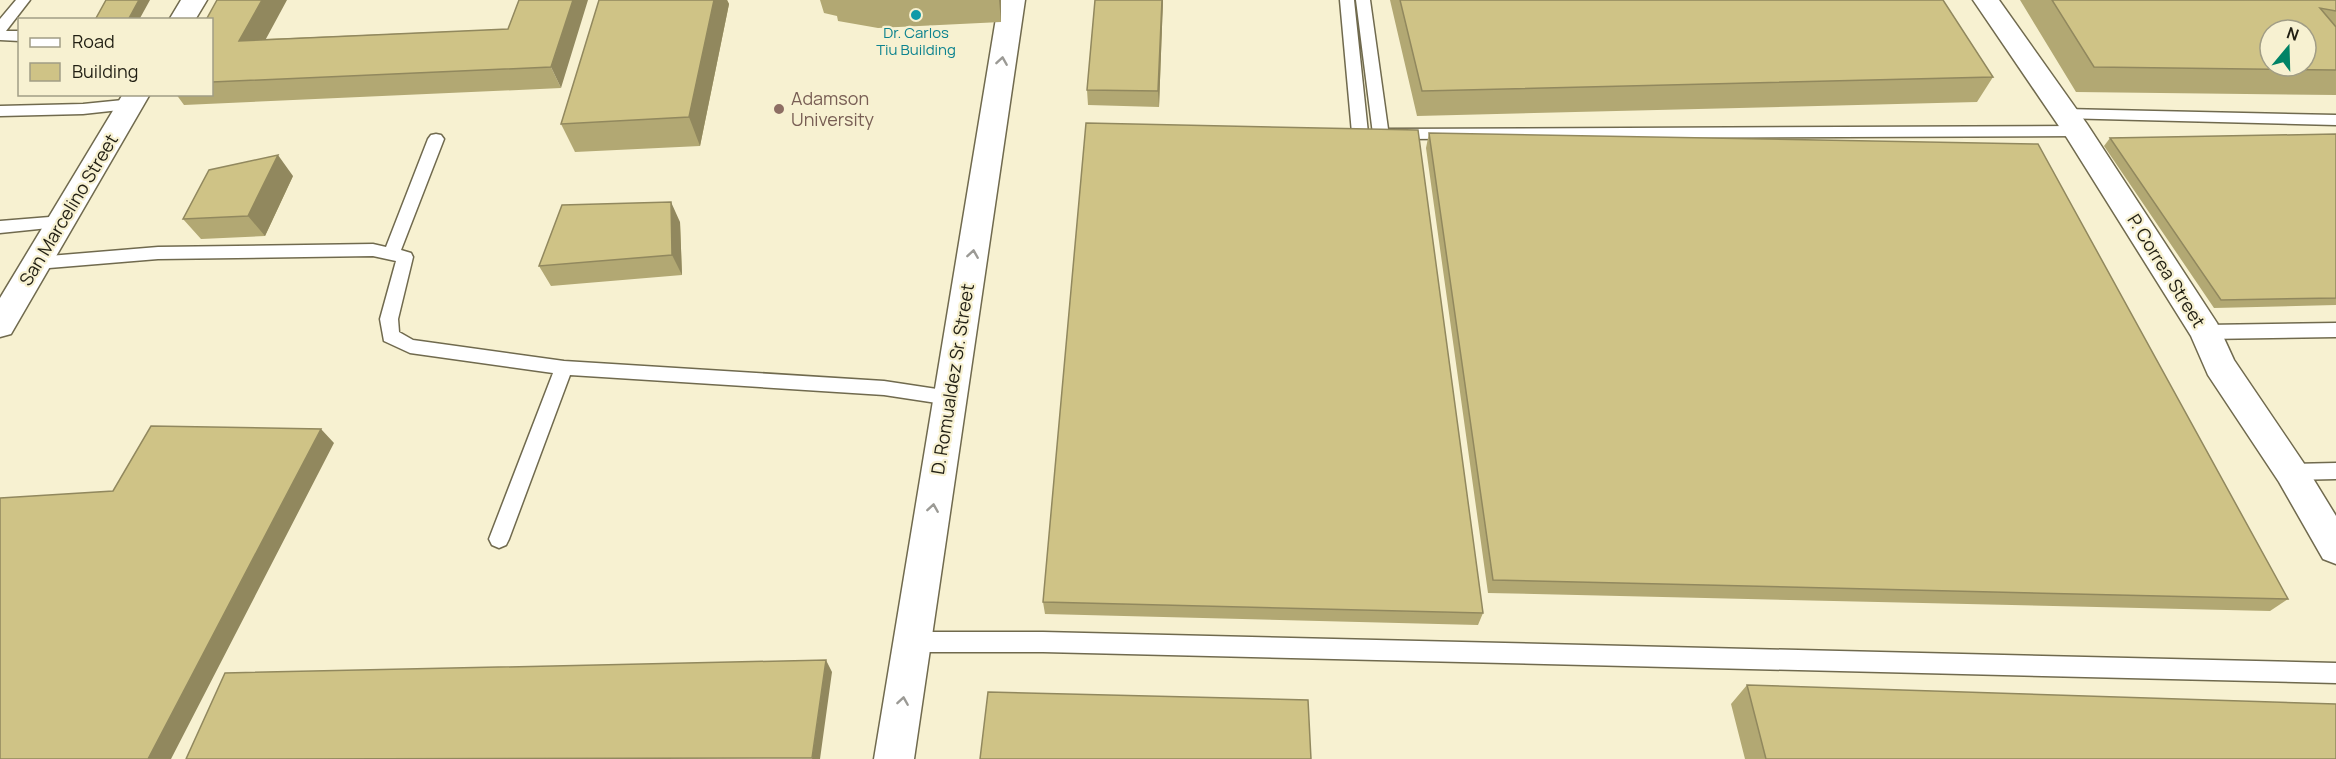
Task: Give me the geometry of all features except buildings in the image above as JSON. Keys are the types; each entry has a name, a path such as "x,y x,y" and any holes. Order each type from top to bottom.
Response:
{"main road":[{"path":"183,18 194,0"},
{"name":"D. Romualdez Sr. Street","path":"894,759 1012,0"},
{"name":"P. Correa Street","path":"1986,0 2071,122 2206,332 2220,366 2291,472 2336,548"},
{"name":"San Marcelino Street","path":"0,325 135,99"}],"lane":[{"path":"0,29 23,0"},
{"path":"1347,0 1360,133"},
{"path":"1363,0 1382,134 2071,122 2336,120"},
{"path":"0,35 18,36"},
{"path":"0,111 83,109 135,99"},
{"path":"392,253 436,139"},
{"path":"0,228 62,222"},
{"path":"37,263 158,253 373,250 405,257 389,319 390,336 410,346 564,368 884,388 950,398"},
{"path":"2206,332 2336,330"},
{"path":"499,539 564,368"},
{"path":"2291,472 2336,471"},
{"path":"912,642 1055,642 2336,673"}],"place":[{"name":"Dr. Carlos Tiu Building","path":"916,15"},
{"name":"Adamson University","path":"779,109"}]}
